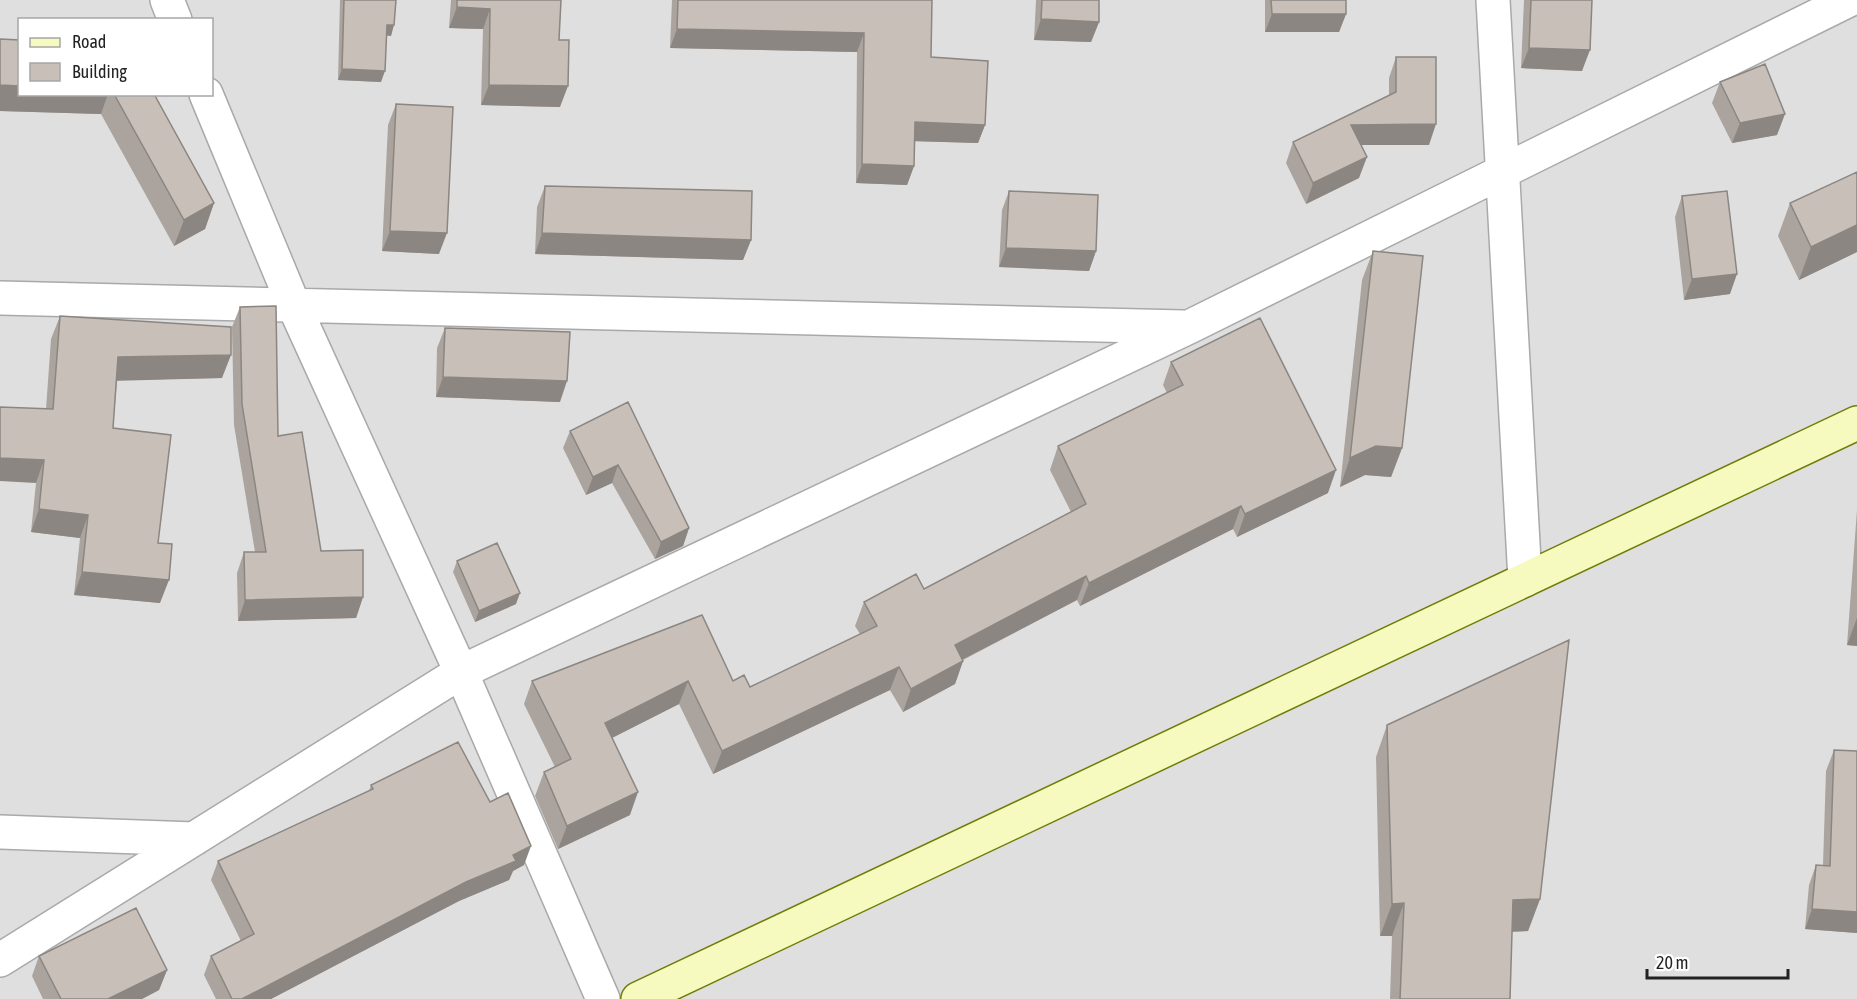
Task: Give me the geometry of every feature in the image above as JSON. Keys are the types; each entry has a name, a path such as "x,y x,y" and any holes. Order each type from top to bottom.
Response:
{"street":[{"path":"166,0 174,18"},
{"path":"1493,0 1525,580"},
{"path":"0,960 461,672 1189,327 1849,0"},
{"path":"207,96 294,306 461,672 603,999"},
{"path":"0,298 1189,327"},
{"path":"638,999 1857,423"},
{"path":"0,832 194,839"}],"shaded area":[{"path":"0,0 1857,0 1857,999 0,999"}],"building":[{"path":"344,0 396,0 394,25 387,25 385,71 342,69"},
{"path":"457,0 561,0 559,40 569,40 568,86 489,85 490,9 457,7"},
{"path":"678,0 932,0 931,57 988,61 985,125 915,122 914,166 862,164 864,33 677,29"},
{"path":"1042,0 1099,0 1099,22 1041,19"},
{"path":"1271,0 1346,0 1346,14 1272,14"},
{"path":"1531,0 1592,0 1590,50 1529,48"},
{"path":"0,39 18,40 18,86 0,85"},
{"path":"1396,57 1436,57 1436,124 1351,125 1367,157 1313,183 1293,142 1396,92"},
{"path":"1765,64 1785,114 1740,123 1720,82"},
{"path":"115,96 155,96 214,203 184,220"},
{"path":"396,104 453,107 447,233 390,231"},
{"path":"1857,172 1857,225 1811,247 1790,203"},
{"path":"545,186 752,191 751,240 542,233"},
{"path":"1009,191 1098,195 1096,251 1006,248"},
{"path":"1727,191 1737,274 1692,279 1682,196"},
{"path":"1373,251 1423,256 1402,448 1376,446 1350,458"},
{"path":"276,306 278,436 302,432 321,551 363,550 363,597 245,600 244,552 266,552 242,404 240,307"},
{"path":"60,316 231,327 231,355 118,357 113,428 171,435 158,543 172,544 169,580 82,572 88,515 39,509 44,460 0,458 0,407 53,409"},
{"path":"1260,318 1336,470 1245,514 1241,506 1089,583 1086,576 955,645 963,661 911,689 899,667 722,751 688,681 605,723 638,792 567,826 544,772 571,759 532,681 702,615 733,681 744,675 750,687 877,626 864,602 916,574 924,589 1086,504 1058,446 1183,385 1171,362"},
{"path":"445,328 570,332 567,381 443,377"},
{"path":"628,402 689,528 661,542 618,465 593,477 570,431"},
{"path":"497,543 520,593 479,611 457,561"},
{"path":"1569,640 1540,899 1513,900 1510,999 1400,999 1404,903 1392,904 1387,725"},
{"path":"458,742 490,802 508,793 531,846 513,855 516,861 466,882 242,999 232,999 211,956 254,934 218,861 373,789 371,785"},
{"path":"1834,750 1857,751 1857,912 1812,909 1816,865 1830,866"},
{"path":"136,908 167,970 108,999 61,999 39,956"}]}
